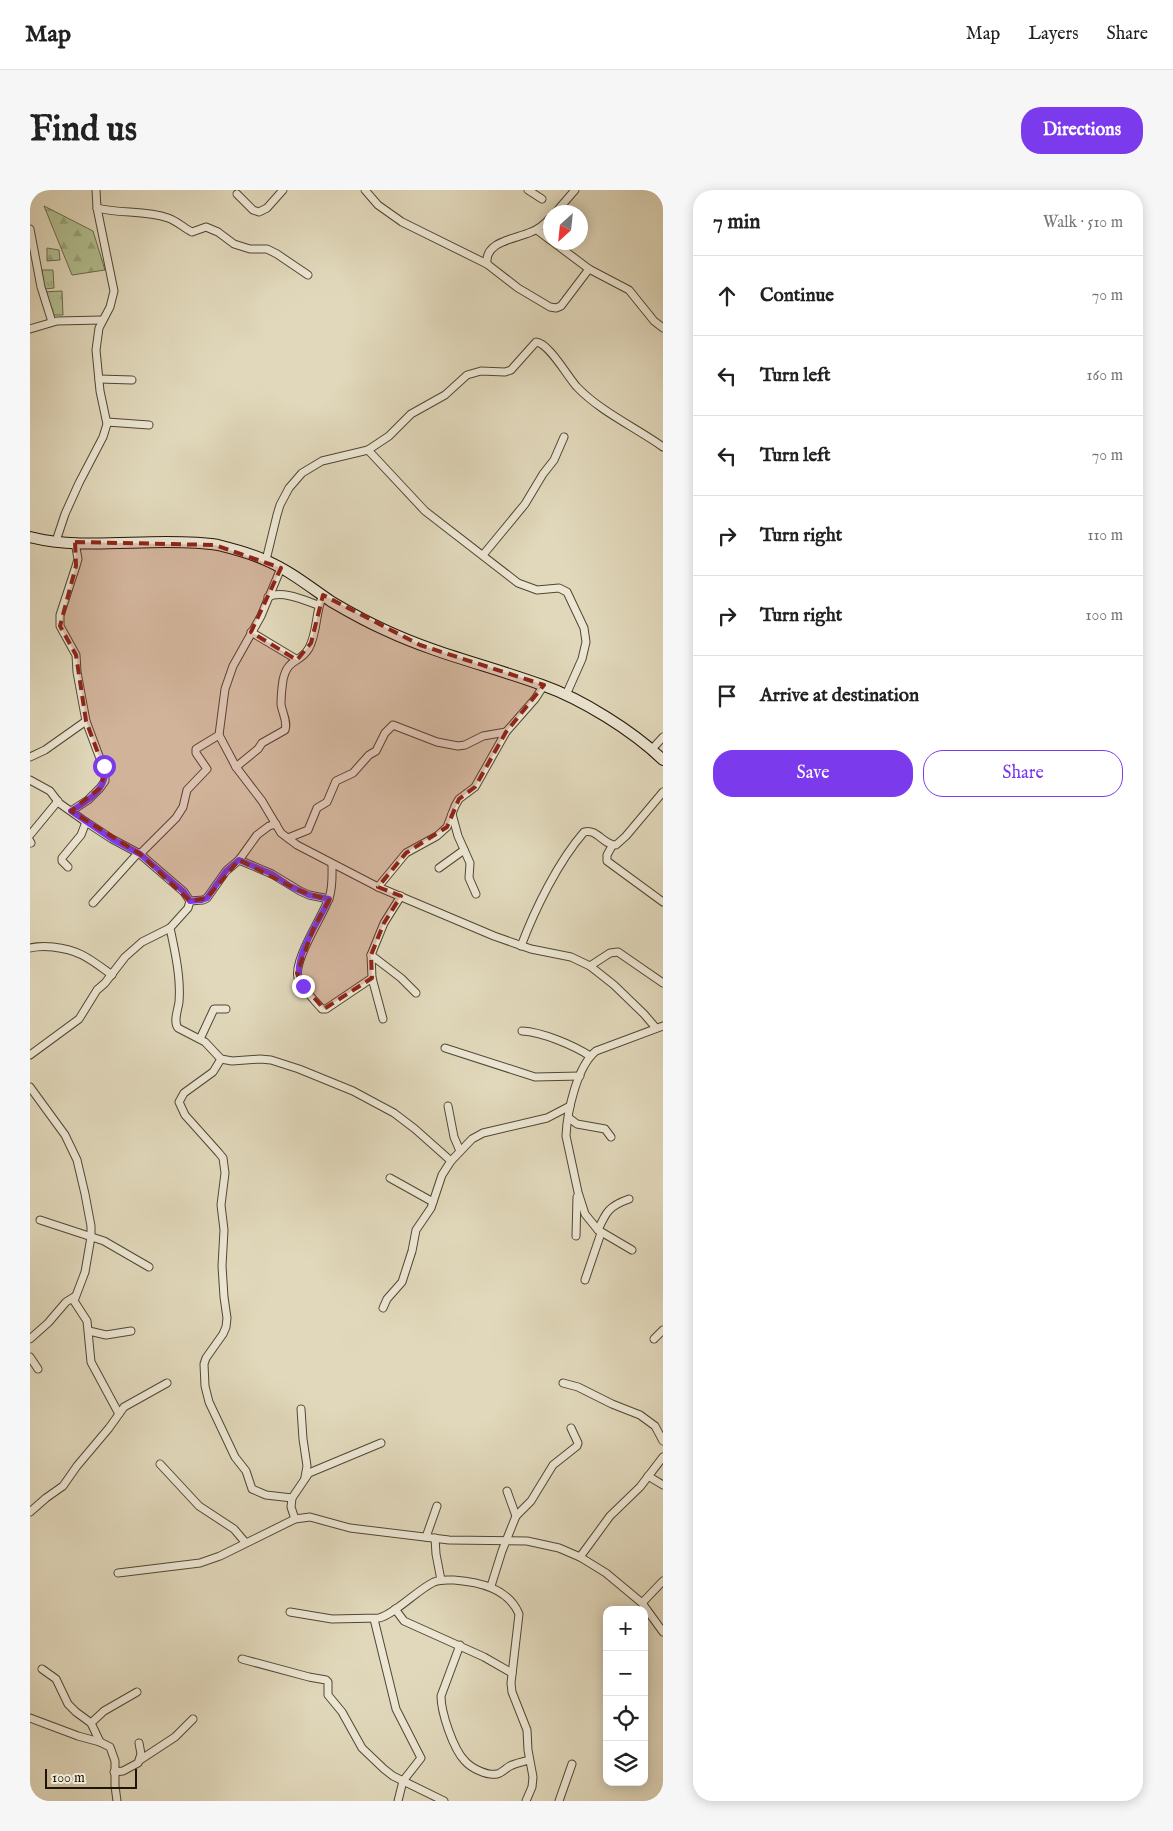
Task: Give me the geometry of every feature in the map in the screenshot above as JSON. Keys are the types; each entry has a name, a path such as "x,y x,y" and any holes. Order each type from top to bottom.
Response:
{"street":[{"path":"56,541 79,483 103,437 107,422 96,350 102,320 110,307 114,291 97,208 96,190"},
{"path":"237,194 253,210 259,212 267,208 283,190"},
{"path":"365,190 378,205 402,222 487,264 518,288 550,307 556,308 564,303 588,269"},
{"path":"528,190 542,199"},
{"path":"562,205 576,190"},
{"path":"97,208 114,211 145,212 166,217 192,232 202,228 210,228 234,244 250,249 268,249 308,276"},
{"path":"487,264 488,252 496,246 537,230 543,224"},
{"path":"30,230 41,287 52,322"},
{"path":"537,230 543,234"},
{"path":"564,250 588,269 630,290 654,321 663,328"},
{"path":"30,329 52,322 102,320"},
{"path":"266,560 276,515 284,498 302,472 322,461 368,450 389,436 410,414 445,395 467,375 481,371 505,372 511,370 536,342 545,346 563,371 590,399 663,447"},
{"path":"99,379 132,380"},
{"path":"107,422 150,425"},
{"path":"483,555 525,504 542,474 554,460 564,437"},
{"path":"368,450 425,511 522,585 537,590 559,588 567,592 584,628 586,642 582,659 566,695"},
{"path":"30,537 75,542 193,542 234,549 266,560 281,568 321,600 420,645 544,685 566,695 603,715 652,749 663,760"},
{"path":"71,811 88,800 105,781 104,766 86,721 77,672 76,655 60,626 60,615 78,559 75,542"},
{"path":"281,568 261,616 234,666 225,689 219,735 236,767 262,800 281,833 305,851 378,887 494,936 542,952 571,957 590,966 660,1027"},
{"path":"268,596 274,594 321,600"},
{"path":"236,767 267,739 286,730 281,703 283,681 288,666 305,654 311,643 321,600"},
{"path":"251,632 296,659"},
{"path":"378,887 406,853 447,827 459,798 475,787 506,732 535,699 544,685"},
{"path":"30,757 45,750 86,721"},
{"path":"288,838 308,830 317,808 327,802 336,782 353,773 376,751 390,726 443,744 458,746 482,736 506,732"},
{"path":"93,903 139,853 176,818 183,808 187,790 195,779 207,769 196,753 196,749 219,735"},
{"path":"652,749 663,737"},
{"path":"30,780 50,791 58,801 86,822 112,839 139,853 184,892 190,901 188,908 170,928 142,942 125,957 112,975 97,990 79,1019 30,1055"},
{"path":"663,792 626,836 619,843 612,846 607,855 607,861 663,902"},
{"path":"30,834 58,801"},
{"path":"452,814 471,866 470,878 476,894"},
{"path":"68,867 62,861 62,858 81,835 86,822"},
{"path":"190,901 207,898 226,871 239,860 262,830 276,824"},
{"path":"521,946 530,921 550,883 584,832 592,831 612,846"},
{"path":"439,868 464,850"},
{"path":"239,860 272,874 305,893 329,899"},
{"path":"332,864 332,888 329,899 314,927 302,958 298,973 300,982 324,1009 372,978"},
{"path":"383,1019 372,978 371,955 384,922 401,896"},
{"path":"170,928 179,987 176,1026 200,1039 221,1059 232,1061 260,1058 272,1060 353,1091 394,1113 415,1128 451,1161"},
{"path":"30,948 42,946 71,949 86,956 112,975"},
{"path":"590,966 610,953 618,952 663,983"},
{"path":"371,955 401,978 416,993"},
{"path":"200,1039 214,1010 226,1009"},
{"path":"632,1250 599,1232 585,1214 578,1192 566,1136 568,1118 580,1076 590,1056 596,1051 660,1027"},
{"path":"522,1031 535,1032 579,1049 590,1056"},
{"path":"445,1048 535,1077 580,1076"},
{"path":"221,1059 212,1072 184,1093 179,1102 185,1115 223,1158 225,1166 224,1191 221,1205 224,1230 222,1266 224,1297 228,1318 223,1334 204,1364 206,1394 235,1457 246,1472 252,1489 266,1495 292,1498"},
{"path":"30,1087 65,1135 77,1160 89,1212 91,1237 85,1272 74,1297 66,1302 48,1323 30,1339"},
{"path":"448,1106 454,1138 460,1151"},
{"path":"383,1308 387,1299 402,1282 416,1230 431,1208 442,1174 460,1151 476,1136 547,1118 570,1106"},
{"path":"568,1118 577,1124 605,1129 611,1137"},
{"path":"390,1178 433,1202"},
{"path":"576,1236 578,1192"},
{"path":"585,1280 607,1210 619,1202 629,1199"},
{"path":"40,1220 104,1241 149,1267"},
{"path":"74,1297 76,1304 87,1321 89,1351 92,1362 119,1414"},
{"path":"654,1339 663,1330"},
{"path":"89,1332 106,1335 131,1331"},
{"path":"30,1357 38,1369"},
{"path":"30,1512 62,1486 124,1407 167,1383"},
{"path":"564,1383 578,1387 617,1407 640,1415 655,1426 663,1441"},
{"path":"301,1409 307,1466 305,1478"},
{"path":"491,1586 505,1541 516,1516 531,1501 553,1465 575,1450 578,1443 571,1428"},
{"path":"295,1519 291,1507 292,1498 309,1473 381,1443"},
{"path":"580,1557 610,1516 648,1476 663,1457"},
{"path":"160,1464 198,1506 234,1530 246,1542"},
{"path":"648,1476 663,1485"},
{"path":"508,1491 516,1516"},
{"path":"426,1537 438,1506"},
{"path":"118,1573 200,1563 220,1556 295,1519 310,1517 343,1527 449,1540 527,1541 559,1548 580,1557 606,1573 642,1603 663,1632"},
{"path":"435,1538 441,1580"},
{"path":"290,1612 332,1619 385,1616 420,1591 441,1580 468,1581 491,1586 505,1597 519,1614 512,1673 512,1692 527,1730 529,1760 533,1777 532,1787 526,1801"},
{"path":"642,1603 663,1581"},
{"path":"396,1609 404,1621 460,1645 512,1673"},
{"path":"374,1618 396,1709 421,1758 403,1781 398,1801"},
{"path":"460,1645 441,1696 441,1704 451,1736 461,1756 473,1767 493,1774 497,1774 512,1765 529,1760"},
{"path":"242,1659 326,1680 328,1682 328,1695 342,1712 362,1748 384,1769 403,1781 444,1801"},
{"path":"42,1669 60,1683 68,1704 91,1723 100,1742"},
{"path":"91,1723 104,1711 137,1692"},
{"path":"30,1718 110,1747 115,1761 114,1772 117,1801"},
{"path":"114,1772 123,1771 134,1766 175,1737 193,1719"},
{"path":"138,1742 142,1754 140,1760"},
{"path":"559,1801 572,1764"},
{"path":"30,1797 35,1801"}],"highlighted area":[{"path":"75,542 215,545 281,568 251,632 297,660 311,643 323,595 420,645 544,685 506,732 475,787 459,799 447,827 406,853 378,887 401,896 384,923 371,955 372,978 324,1009 300,982 297,973 314,927 329,900 300,891 239,860 207,898 190,901 140,854 71,811 100,788 105,772 86,721 76,655 60,626 76,566"}],"green space":[{"path":"44,206 93,231 105,270 72,275"},
{"path":"47,248 59,250 60,260 47,261"},
{"path":"42,270 53,270 54,288 44,289"},
{"path":"62,291 63,315 51,315 42,292"}],"route":[{"path":"104,766 105,781 100,788 88,800 71,811 112,839 140,854 184,892 190,901 207,898 226,871 239,860 272,874 290,886 309,895 329,899 308,940 299,966 298,978 303,986"}]}
